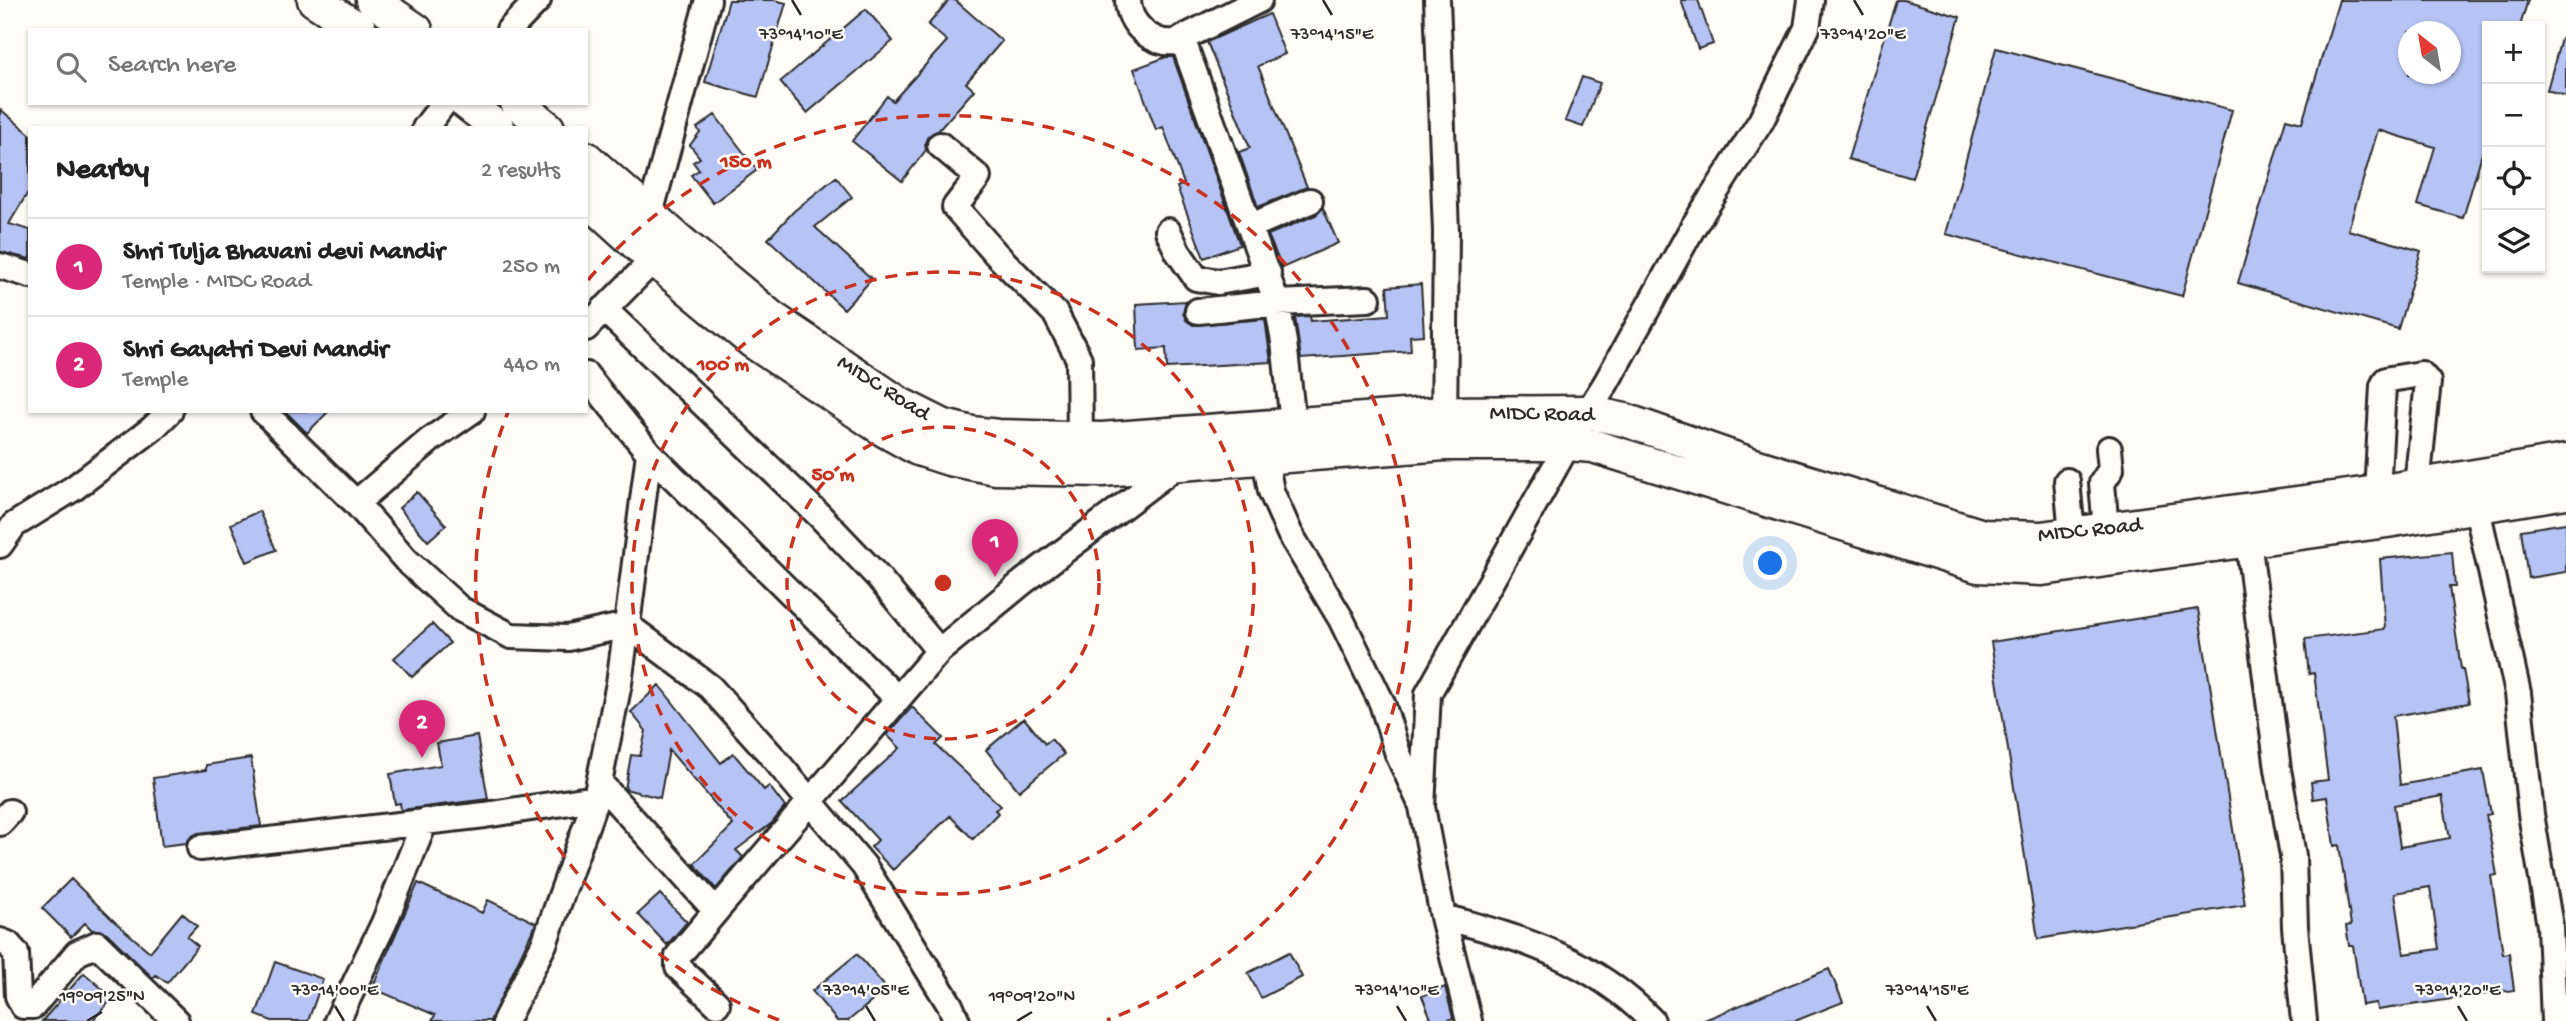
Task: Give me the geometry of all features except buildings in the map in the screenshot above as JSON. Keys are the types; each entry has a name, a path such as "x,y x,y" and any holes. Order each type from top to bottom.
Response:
{"main road":[{"path":"314,0 357,28"},
{"path":"372,0 413,28"},
{"path":"469,105 496,126"},
{"path":"519,105 546,126"},
{"name":"MIDC Road","path":"588,160 771,317 900,404 944,426 998,436 1102,439 1443,413 1587,412 1625,420 1762,483 1978,566 2042,569 2246,525 2376,492 2566,461"},
{"name":"MIDC Road","path":"588,200 653,259 753,341 884,430 918,449 949,459 996,468 1102,470 1445,444 1568,444 1593,446 1762,483 1983,536 2041,538 2106,530 2246,525 2477,507 2566,492"}],"street":[{"path":"511,28 538,0"},
{"path":"650,214 708,0"},
{"path":"1128,0 1132,16 1147,34 1165,43 1182,38 1259,0"},
{"path":"1437,0 1446,232 1443,413 1445,444"},
{"path":"1422,807 1428,694 1693,227 1761,121 1807,28 1811,0"},
{"path":"1182,38 1277,303 1293,423"},
{"path":"427,126 442,105"},
{"path":"940,145 978,177 955,207 996,254 1055,313 1079,359 1080,438"},
{"path":"1251,226 1310,201"},
{"path":"1167,231 1196,278 1218,282 1268,274"},
{"path":"588,326 675,237"},
{"path":"0,265 28,274"},
{"path":"1198,311 1277,303 1368,299"},
{"path":"604,309 819,515 878,577 939,651"},
{"path":"2376,492 2383,386 2386,380 2421,374 2428,382 2417,485"},
{"path":"588,377 649,453 897,698"},
{"path":"0,545 14,525 74,488 153,428 168,413"},
{"path":"265,413 356,503 406,560 460,609 511,636 568,638 627,625 710,687 864,866 950,1005 957,1021"},
{"path":"356,503 430,440 469,413"},
{"path":"1258,426 1271,491 1285,523 1340,619 1382,703 1398,754 1422,807 1443,917 1469,1021"},
{"path":"2106,530 2102,483 2111,469 2109,449"},
{"path":"505,1021 544,944 597,790 619,683 649,453"},
{"path":"716,1004 678,967 678,956 897,698 939,651 1023,582 1180,463"},
{"path":"2470,477 2518,692 2531,814 2550,926 2554,1021"},
{"path":"2067,481 2072,534"},
{"path":"2246,525 2278,768 2293,856 2295,927 2304,1021"},
{"path":"200,848 485,815 597,790"},
{"path":"597,790 716,911"},
{"path":"337,1021 384,923 425,821"},
{"path":"1443,917 1507,933 1559,954 1603,978 1636,1004 1652,1021"},
{"path":"0,941 8,944 16,953 18,996 23,1006 33,1006 77,953 97,944 176,1021"}],"place":[{"name":"Shri Tulja Bhavani devi Mandir","path":"995,577"},
{"name":"Shri Gayatri Devi Mandir","path":"422,758"}]}
